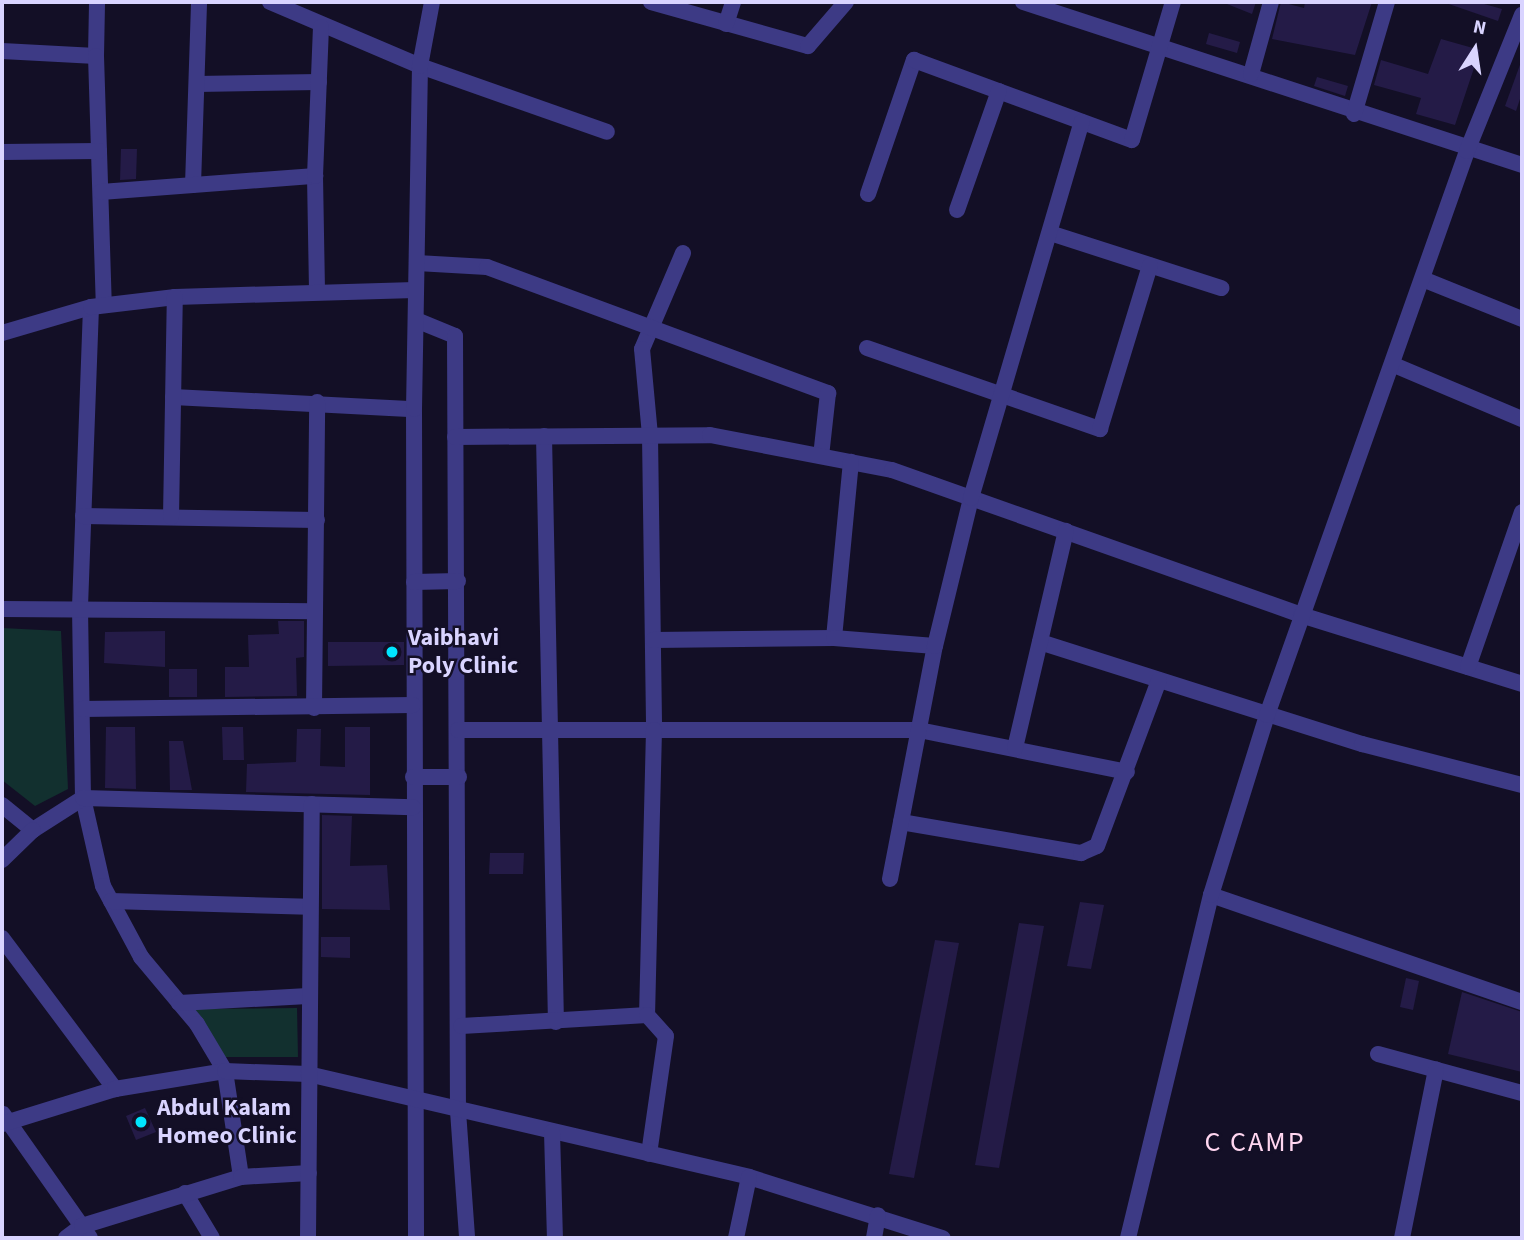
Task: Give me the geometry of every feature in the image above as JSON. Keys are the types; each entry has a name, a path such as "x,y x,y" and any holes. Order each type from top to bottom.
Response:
{"street":[{"path":"97,2 96,56 101,192 98,306 83,516 80,608 83,798 111,901 141,957 180,1003 225,1071 241,1177"},
{"path":"193,185 200,2"},
{"path":"270,2 321,27 420,66 607,132"},
{"path":"416,1238 412,1097 415,290 420,66 432,2"},
{"path":"651,2 808,46 846,2"},
{"path":"726,24 733,2"},
{"path":"1023,2 1251,74 1354,114 1467,151 1522,165"},
{"path":"868,194 914,60 1132,140 1173,2"},
{"path":"1251,74 1271,2"},
{"path":"1354,114 1387,2"},
{"path":"1128,1238 1211,895 1267,715 1301,615 1425,279 1467,151 1522,15"},
{"path":"317,289 316,176 321,27"},
{"path":"2,51 96,56"},
{"path":"197,84 319,82"},
{"path":"957,210 999,91"},
{"path":"890,879 935,646 971,498 1082,122"},
{"path":"2,152 99,151"},
{"path":"101,192 316,176"},
{"path":"1050,233 1221,288"},
{"path":"647,1015 654,730 650,436 642,349 683,253"},
{"path":"416,264 487,267 828,393 821,456"},
{"path":"867,348 1100,429 1150,265"},
{"path":"1425,279 1522,319"},
{"path":"2,333 98,306 175,297 317,289 415,290"},
{"path":"171,517 175,297"},
{"path":"416,320 455,336 461,1026 458,1111 467,1238"},
{"path":"1394,365 1522,419"},
{"path":"173,397 317,402 414,409"},
{"path":"314,708 317,402"},
{"path":"455,437 710,435 851,462 971,498 1301,615 1522,684"},
{"path":"544,436 556,1022"},
{"path":"834,638 851,462"},
{"path":"1468,667 1522,512"},
{"path":"83,516 317,520"},
{"path":"1015,748 1066,531"},
{"path":"414,582 458,581"},
{"path":"2,609 315,611"},
{"path":"653,640 834,638 935,646"},
{"path":"1040,642 1267,715 1522,785"},
{"path":"901,822 1081,853 1097,846 1107,830 1160,680"},
{"path":"82,709 413,705"},
{"path":"458,730 919,730 1127,772"},
{"path":"413,777 460,777"},
{"path":"2,860 33,830 83,798 413,807"},
{"path":"308,1238 308,907 312,804"},
{"path":"2,805 33,830"},
{"path":"1211,895 1522,1002"},
{"path":"111,901 308,907"},
{"path":"2,939 115,1088"},
{"path":"180,1003 308,996"},
{"path":"461,1026 647,1015 662,1025 666,1036 649,1154"},
{"path":"1378,1054 1522,1093"},
{"path":"1402,1238 1436,1069"},
{"path":"86,1232 4,1119 115,1088 225,1071 308,1073 412,1097 458,1111 749,1177 878,1215 943,1238"},
{"path":"552,1132 555,1238"},
{"path":"66,1238 185,1193 241,1177 309,1173"},
{"path":"737,1238 749,1177"},
{"path":"185,1193 212,1238"},
{"path":"873,1238 878,1215"}],"green space":[{"path":"2,628 61,631 68,789 35,806 2,780"},
{"path":"297,1008 298,1057 224,1057 195,1009"}],"building":[{"path":"1222,2 1256,2 1252,14"},
{"path":"1281,2 1304,8 1305,2 1372,2 1355,55 1272,39"},
{"path":"1443,2 1477,2 1502,9 1498,21"},
{"path":"1209,33 1240,42 1237,53 1206,44"},
{"path":"1441,39 1480,50 1455,125 1416,114 1421,98 1374,85 1381,60 1428,74"},
{"path":"1521,62 1522,93 1516,111 1505,106"},
{"path":"1317,77 1348,86 1345,96 1314,86"},
{"path":"121,149 137,149 136,179 120,180"},
{"path":"278,621 304,621 304,657 296,658 297,696 225,697 225,667 249,667 248,635 279,634"},
{"path":"165,631 165,667 104,663 105,632"},
{"path":"328,642 404,642 404,665 328,666"},
{"path":"169,669 197,669 197,697 169,697"},
{"path":"106,727 135,727 136,789 105,788"},
{"path":"222,727 243,727 244,760 223,760"},
{"path":"345,727 370,727 370,795 246,792 247,764 296,762 297,729 321,729 320,766 345,767"},
{"path":"169,741 183,741 192,790 170,790"},
{"path":"322,815 352,816 350,866 387,865 390,910 322,909"},
{"path":"490,853 524,853 523,874 489,874"},
{"path":"1080,902 1104,905 1091,969 1067,966"},
{"path":"1019,923 1044,926 999,1168 975,1165"},
{"path":"321,937 350,937 350,958 321,957"},
{"path":"935,940 959,943 914,1178 889,1174"},
{"path":"1406,978 1419,981 1413,1010 1400,1007"},
{"path":"1462,992 1522,1012 1522,1072 1448,1054"},
{"path":"145,1108 156,1132 136,1140 126,1116"}],"place":[{"name":"Vaibhavi Poly Clinic","path":"392,652"},
{"name":"Abdul Kalam Homeo Clinic","path":"141,1122"}],"district":[{"name":"C CAMP","path":"1255,1142"}]}
